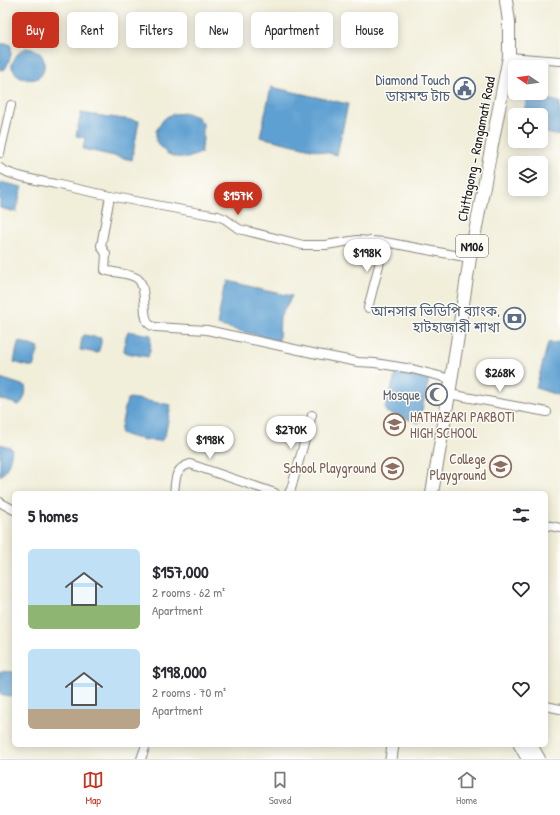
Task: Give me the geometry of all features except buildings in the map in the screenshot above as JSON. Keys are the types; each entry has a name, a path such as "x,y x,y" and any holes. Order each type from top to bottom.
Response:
{"highway":[{"name":"Chittagong - Rangamati Road","path":"432,491 470,258 510,57 509,22 506,0"},
{"path":"521,747 528,759"},
{"path":"532,747 539,759"}],"main road":[{"path":"390,759 393,747"}],"street":[{"path":"510,57 560,61"},
{"path":"0,153 11,105"},
{"path":"0,168 7,172 37,180 154,205 218,216 239,229 303,245 326,245 357,240 385,242 470,258"},
{"path":"110,196 101,246 106,254 105,270 131,276 138,280 143,291 146,320 155,327 207,330 358,362 412,369 451,379"},
{"path":"368,308 385,242"},
{"path":"449,394 547,412"},
{"path":"290,491 312,415"},
{"path":"174,491 178,472 183,466 190,464 269,491"},
{"path":"0,502 12,509"},
{"path":"548,525 560,528"},
{"path":"548,706 560,709"},
{"path":"141,759 145,747"}],"water":[{"path":"0,44 10,44 11,54 5,69 0,70"},
{"path":"26,48 37,51 42,56 44,60 44,68 39,77 29,80 18,76 14,72 12,62 19,52"},
{"path":"271,87 348,104 337,155 260,137"},
{"path":"548,99 560,102 560,136 548,133 548,108 525,108 527,100"},
{"path":"81,113 139,121 132,160 83,149 85,138 76,136"},
{"path":"187,113 197,117 203,123 201,153 188,158 175,157 166,153 156,141 156,131 163,120 168,116"},
{"path":"0,182 22,187 16,212 0,208"},
{"path":"225,282 292,296 280,317 279,341 217,325"},
{"path":"128,331 151,335 148,357 127,353 124,351"},
{"path":"84,335 101,338 98,353 80,350"},
{"path":"19,341 39,348 33,367 14,362"},
{"path":"560,342 560,396 536,388 548,343"},
{"path":"397,371 429,379 419,423 386,412 385,407"},
{"path":"0,378 25,386 25,396 19,405 0,399"},
{"path":"130,398 171,405 165,436 161,441 140,439 121,433 120,431 127,399"},
{"path":"0,444 12,449 9,463 1,476 0,475"},
{"path":"0,671 12,672 12,697 0,694"}],"place":[{"name":"Diamond Touch ডায়মন্ড টাচ","path":"465,88"},
{"name":"আনসার ভিডিপি ব্যাংক, হাটহাজারী শাখা","path":"515,319"},
{"name":"Mosque","path":"436,395"},
{"name":"HATHAZARI PARBOTI HIGH SCHOOL","path":"394,425"},
{"name":"College Playground","path":"501,467"},
{"name":"School Playground","path":"392,468"}]}
